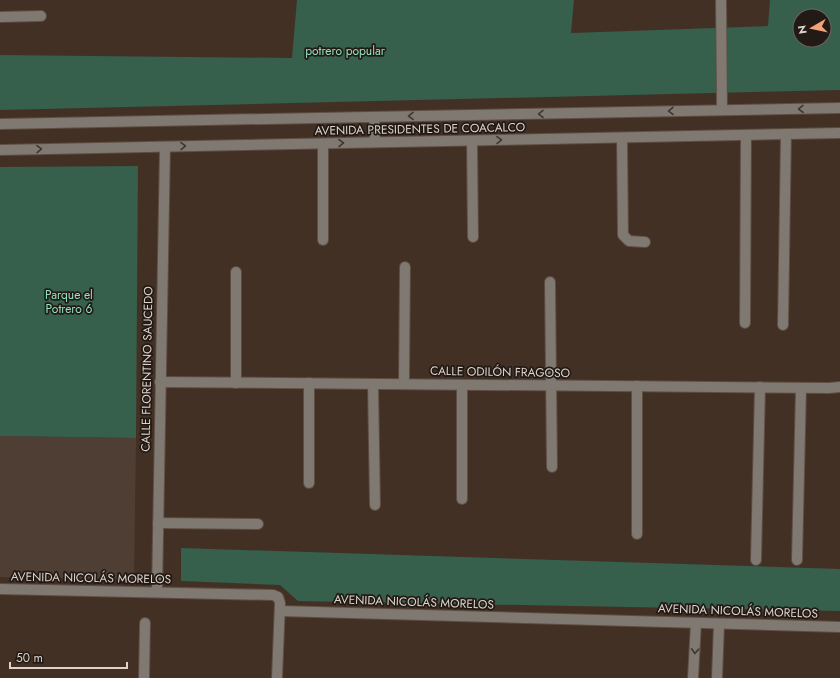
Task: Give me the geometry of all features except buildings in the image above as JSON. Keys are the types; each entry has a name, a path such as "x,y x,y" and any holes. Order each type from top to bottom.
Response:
{"street":[{"path":"721,0 722,110"},
{"path":"0,17 41,16"},
{"name":"AVENIDA PRESIDENTES DE COACALCO","path":"0,124 840,108"},
{"path":"374,117 376,142"},
{"name":"AVENIDA PRESIDENTES DE COACALCO","path":"0,150 840,133"},
{"path":"783,325 786,134"},
{"path":"745,323 746,135"},
{"path":"622,138 623,235 629,241 645,242"},
{"path":"472,140 473,237"},
{"path":"323,144 323,240"},
{"name":"CALLE FLORENTINO SAUCEDO","path":"157,592 165,147"},
{"path":"404,384 405,267"},
{"path":"236,272 236,383"},
{"path":"550,282 552,467"},
{"name":"CALLE ODILÓN FRAGOSO","path":"160,382 801,388 840,387"},
{"path":"309,383 309,483"},
{"path":"373,384 375,505"},
{"path":"462,385 462,499"},
{"path":"637,386 638,534"},
{"path":"756,560 760,387"},
{"path":"797,560 801,388"},
{"path":"158,523 258,524"},
{"name":"AVENIDA NICOLÁS MORELOS","path":"0,589 273,595 279,600 280,611 840,627"},
{"path":"277,678 280,611"},
{"path":"144,678 145,623"},
{"path":"694,678 696,623"},
{"path":"718,678 719,624"}],"shaded area":[{"path":"0,436 136,438 134,579 0,577"}],"green space":[{"name":"potrero popular","path":"297,0 574,0 571,33 768,26 770,0 840,0 840,90 0,110 0,55 292,58"},
{"name":"Parque el Potrero 6","path":"138,166 136,438 0,436 0,167"},
{"path":"181,548 840,569 840,611 298,601 280,585 181,581"}]}
